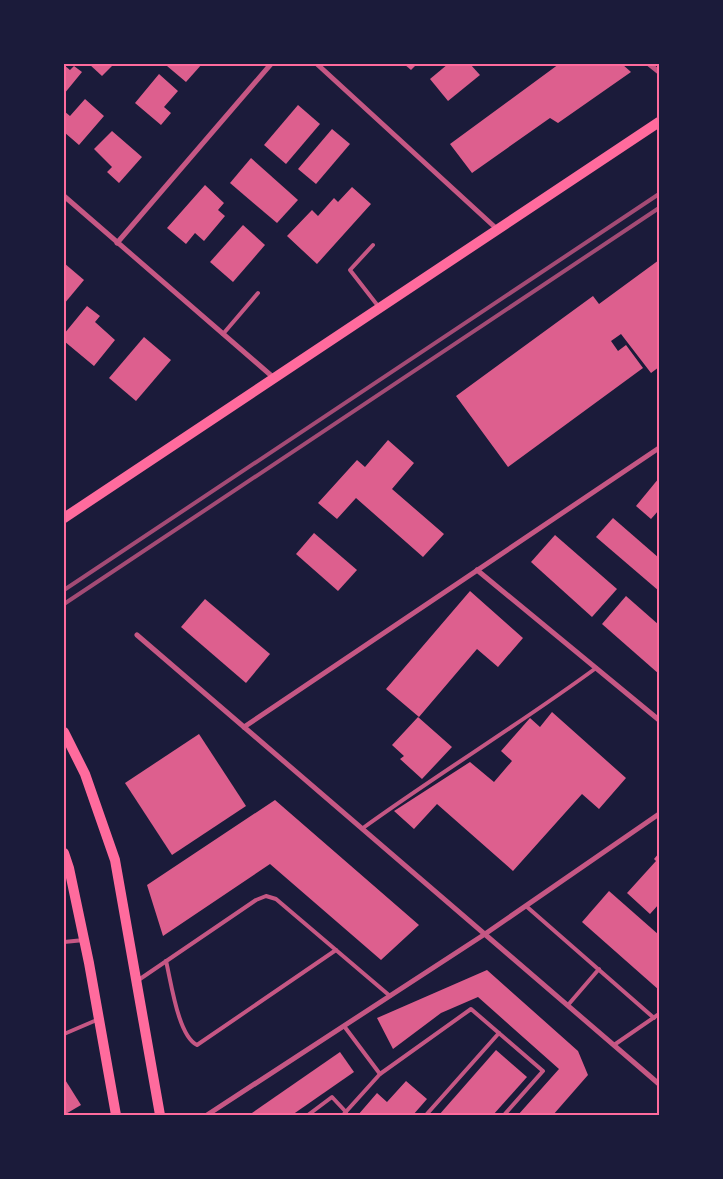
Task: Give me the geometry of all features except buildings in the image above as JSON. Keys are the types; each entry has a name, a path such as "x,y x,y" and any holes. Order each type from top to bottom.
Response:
{"main road":[{"path":"64,518 659,122"},
{"path":"64,732 86,774 115,860 160,1115"},
{"path":"64,853 69,868 84,940 116,1115"}],"street":[{"path":"117,243 271,64"},
{"path":"317,64 498,230"},
{"path":"649,64 659,72"},
{"path":"64,196 274,378"},
{"path":"244,727 659,448"},
{"path":"477,570 659,720"},
{"path":"137,635 659,1084"},
{"path":"207,1115 485,934 659,814"}],"lane":[{"path":"373,245 350,270 380,308"},
{"path":"223,334 258,293"},
{"path":"363,828 448,769 524,721 596,668"},
{"path":"137,980 256,900 266,896 276,899 390,996"},
{"path":"526,906 654,1018"},
{"path":"64,942 84,940"},
{"path":"166,961 183,1031 190,1042 197,1045 336,950"},
{"path":"568,1006 599,970"},
{"path":"308,1115 332,1097 344,1114 380,1074 472,1009 543,1071 504,1115"},
{"path":"614,1045 659,1014"},
{"path":"64,1034 99,1019"},
{"path":"344,1026 380,1074"},
{"path":"426,1115 499,1033"}],"railway":[{"path":"64,590 659,194"},
{"path":"64,604 659,208"}]}
